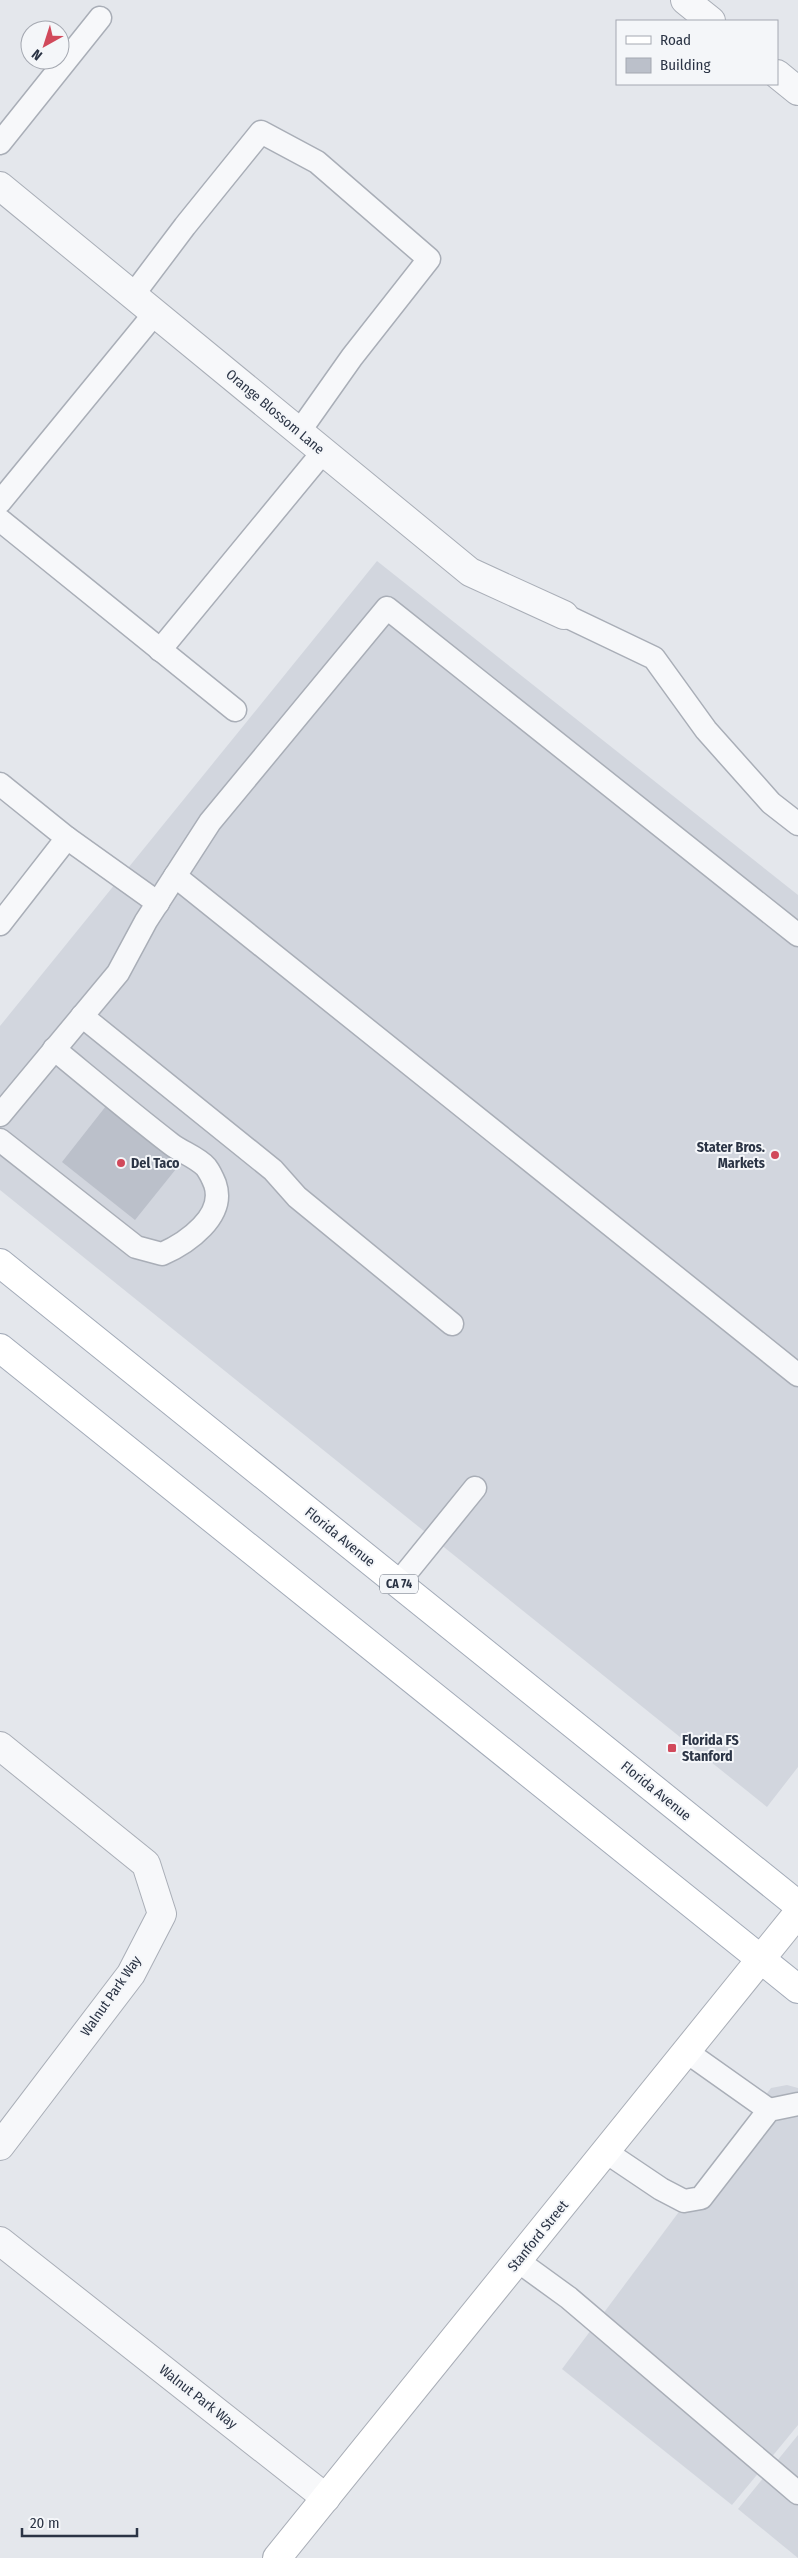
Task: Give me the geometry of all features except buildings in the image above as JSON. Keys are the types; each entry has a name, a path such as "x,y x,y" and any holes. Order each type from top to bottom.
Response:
{"main road":[{"name":"Florida Avenue","path":"0,1263 798,1905"},
{"path":"0,1348 798,1989"},
{"name":"Stanford Street","path":"277,2558 762,1960 798,1913"}],"street":[{"path":"685,0 710,20"},
{"path":"778,75 798,91"},
{"name":"Orange Blossom Lane","path":"0,186 470,572 564,615"},
{"name":"Walnut Park Way","path":"0,1746 146,1864 162,1914 130,1974 0,2146"},
{"name":"Walnut Park Way","path":"0,2241 326,2498"}],"lane":[{"path":"0,143 100,18"},
{"path":"133,295 185,226 261,132 317,162 429,259 352,357 299,432"},
{"path":"0,502 155,313"},
{"path":"160,650 323,452"},
{"path":"0,520 235,710"},
{"path":"0,1115 118,973 158,903 210,822 387,608 798,935"},
{"path":"564,615 654,658 706,730 771,803 798,824"},
{"path":"0,784 67,838 158,903"},
{"path":"2,918 67,838"},
{"path":"175,876 798,1375"},
{"path":"82,1016 273,1170 297,1196 452,1324"},
{"path":"0,1140 136,1247 162,1254 180,1246 199,1230 212,1212 218,1197 215,1183 206,1167 172,1145 54,1050"},
{"path":"398,1583 475,1488"},
{"path":"687,2052 769,2110"},
{"path":"606,2152 661,2189 684,2201 701,2198 769,2110 798,2104"},
{"path":"518,2260 569,2298 798,2493"}],"shaded area":[{"path":"377,561 798,895 798,1767 767,1807 0,1190 0,1026"},
{"path":"787,2085 798,2088 798,2425 732,2505 562,2369 771,2088"},
{"path":"798,2435 798,2558 738,2509"}],"place":[{"name":"Stater Bros. Markets","path":"775,1155"},
{"name":"Del Taco","path":"121,1163"},
{"name":"Florida FS Stanford","path":"672,1748"}]}
